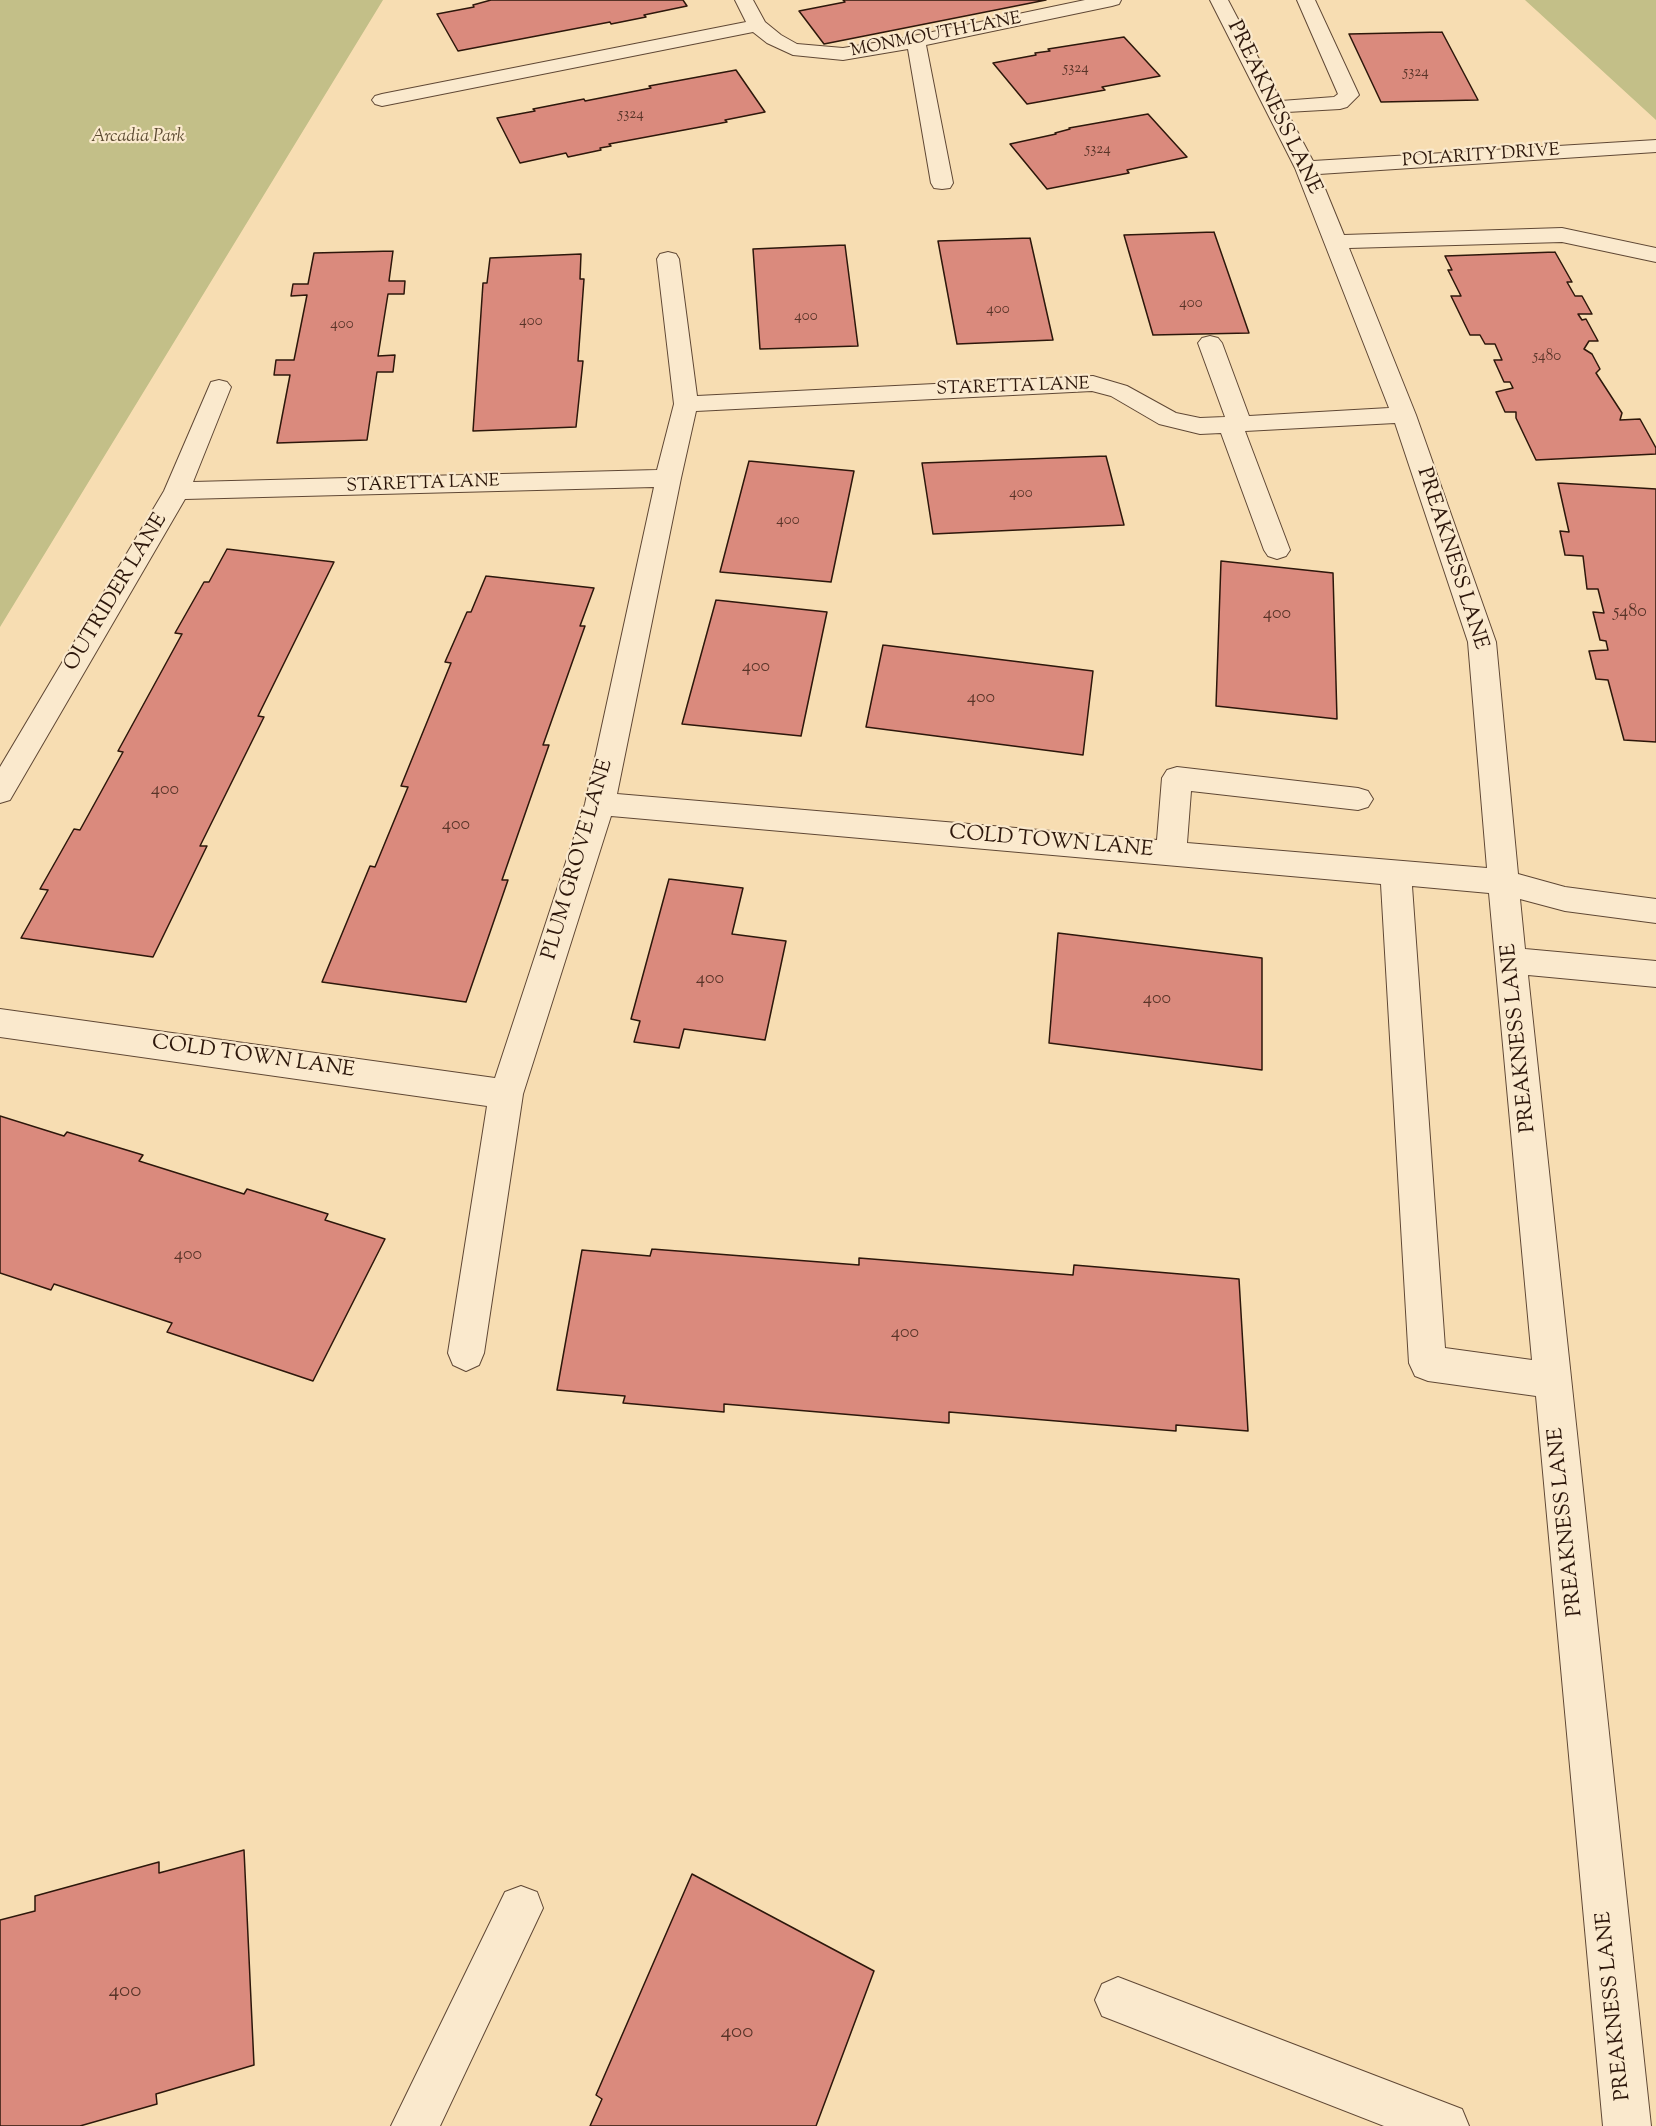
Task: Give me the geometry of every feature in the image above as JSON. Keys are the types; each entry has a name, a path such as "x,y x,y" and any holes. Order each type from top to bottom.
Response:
{"street":[{"name":"MONMOUTH LANE","path":"744,0 757,25 774,39 793,49 813,53 843,54 916,42 1112,0"},
{"name":"PREAKNESS LANE","path":"1219,0 1306,168 1404,415 1482,642 1503,882 1627,2126"},
{"path":"1275,107 1340,103 1349,95 1306,0"},
{"path":"382,100 757,25"},
{"path":"916,42 942,183"},
{"name":"POLARITY DRIVE","path":"1306,168 1656,146"},
{"path":"1336,242 1562,235 1656,255"},
{"name":"PLUM GROVE LANE","path":"466,1353 506,1094 600,804 668,478 686,404 668,259"},
{"path":"1210,343 1277,550"},
{"name":"STARETTA LANE","path":"686,404 1093,383 1119,391 1168,419 1200,426 1404,415"},
{"name":"OUTRIDER LANE","path":"0,792 177,491 219,387"},
{"name":"STARETTA LANE","path":"177,491 668,478"},
{"path":"1171,853 1177,778 1358,799"},
{"name":"COLD TOWN LANE","path":"600,804 1503,882 1565,899 1656,911"},
{"path":"1396,873 1428,1363 1553,1381"},
{"path":"1512,961 1656,974"},
{"name":"COLD TOWN LANE","path":"0,1023 506,1094"},
{"path":"415,2126 520,1908"},
{"path":"1118,2000 1445,2126"}],"green space":[{"name":"Arcadia Park","path":"0,0 383,0 0,627"},
{"path":"1525,0 1656,0 1656,120"}],"building":[{"path":"491,0 683,0 687,6 611,24 610,22 458,51 437,14 474,7 473,5"},
{"path":"843,0 1046,0 824,44 799,11 845,2"},
{"path":"1442,32 1478,100 1381,102 1349,34"},
{"path":"1124,37 1160,76 1102,87 1105,90 1027,104 993,63 1036,55 1035,53 1050,51 1048,49"},
{"path":"736,70 765,112 725,120 727,122 609,144 611,146 600,148 601,150 568,157 566,153 520,163 497,118 535,111 533,109 584,99 585,101 651,88 649,86"},
{"path":"1148,114 1187,157 1127,170 1129,173 1047,189 1010,144 1056,134 1069,128"},
{"path":"1214,232 1249,333 1153,335 1124,235"},
{"path":"1030,238 1053,340 957,344 938,241"},
{"path":"845,245 858,346 760,349 753,249"},
{"path":"393,251 389,281 405,281 404,294 388,294 378,356 395,355 393,372 377,372 367,440 277,443 290,375 274,375 276,360 294,360 307,295 291,296 293,284 308,284 314,253"},
{"path":"1555,252 1572,282 1567,282 1575,296 1582,296 1592,314 1578,314 1582,320 1586,319 1598,341 1589,341 1584,349 1592,354 1600,369 1596,373 1622,413 1620,420 1640,419 1656,448 1656,454 1536,460 1516,418 1516,412 1505,412 1496,392 1513,388 1510,382 1504,382 1494,360 1502,360 1495,344 1485,344 1480,335 1470,335 1451,296 1461,296 1448,270 1452,270 1445,256"},
{"path":"581,254 580,279 584,279 578,361 583,361 576,427 473,431 483,283 487,283 490,258"},
{"path":"1106,456 1124,525 933,534 922,463"},
{"path":"749,461 854,471 831,582 720,572"},
{"path":"1558,483 1656,489 1656,742 1624,740 1608,680 1596,679 1589,651 1608,650 1606,641 1600,640 1593,612 1604,613 1598,589 1587,589 1583,556 1565,555 1560,531 1569,532"},
{"path":"227,549 334,562 258,716 264,717 200,846 207,846 153,957 21,938 48,890 40,889 74,829 80,830 123,752 118,751 182,634 175,633 204,582 209,582"},
{"path":"1221,561 1333,573 1337,719 1216,706"},
{"path":"486,576 594,588 580,626 585,626 543,745 549,745 502,880 508,880 466,1002 322,982 370,866 375,867 408,787 401,786 451,663 445,662 467,612 471,612"},
{"path":"716,600 827,612 801,736 682,724"},
{"path":"883,645 1093,671 1083,755 866,727"},
{"path":"669,879 743,888 732,934 786,941 765,1040 684,1029 679,1048 634,1042 640,1021 631,1019"},
{"path":"1058,933 1262,958 1262,1070 1049,1043"},
{"path":"0,1116 64,1136 67,1132 143,1155 139,1161 244,1194 247,1189 328,1214 325,1220 385,1239 313,1381 167,1332 172,1323 54,1284 51,1290 0,1273"},
{"path":"652,1249 859,1265 859,1258 1073,1275 1074,1265 1239,1279 1248,1431 1176,1425 1176,1431 949,1412 949,1423 724,1404 724,1412 623,1403 625,1396 557,1390 582,1250 650,1256"},
{"path":"244,1850 254,2065 156,2094 157,2104 80,2126 0,2126 0,1920 35,1911 35,1896 159,1862 159,1873"},
{"path":"692,1874 874,1971 816,2126 590,2126 602,2099 596,2095"}]}
